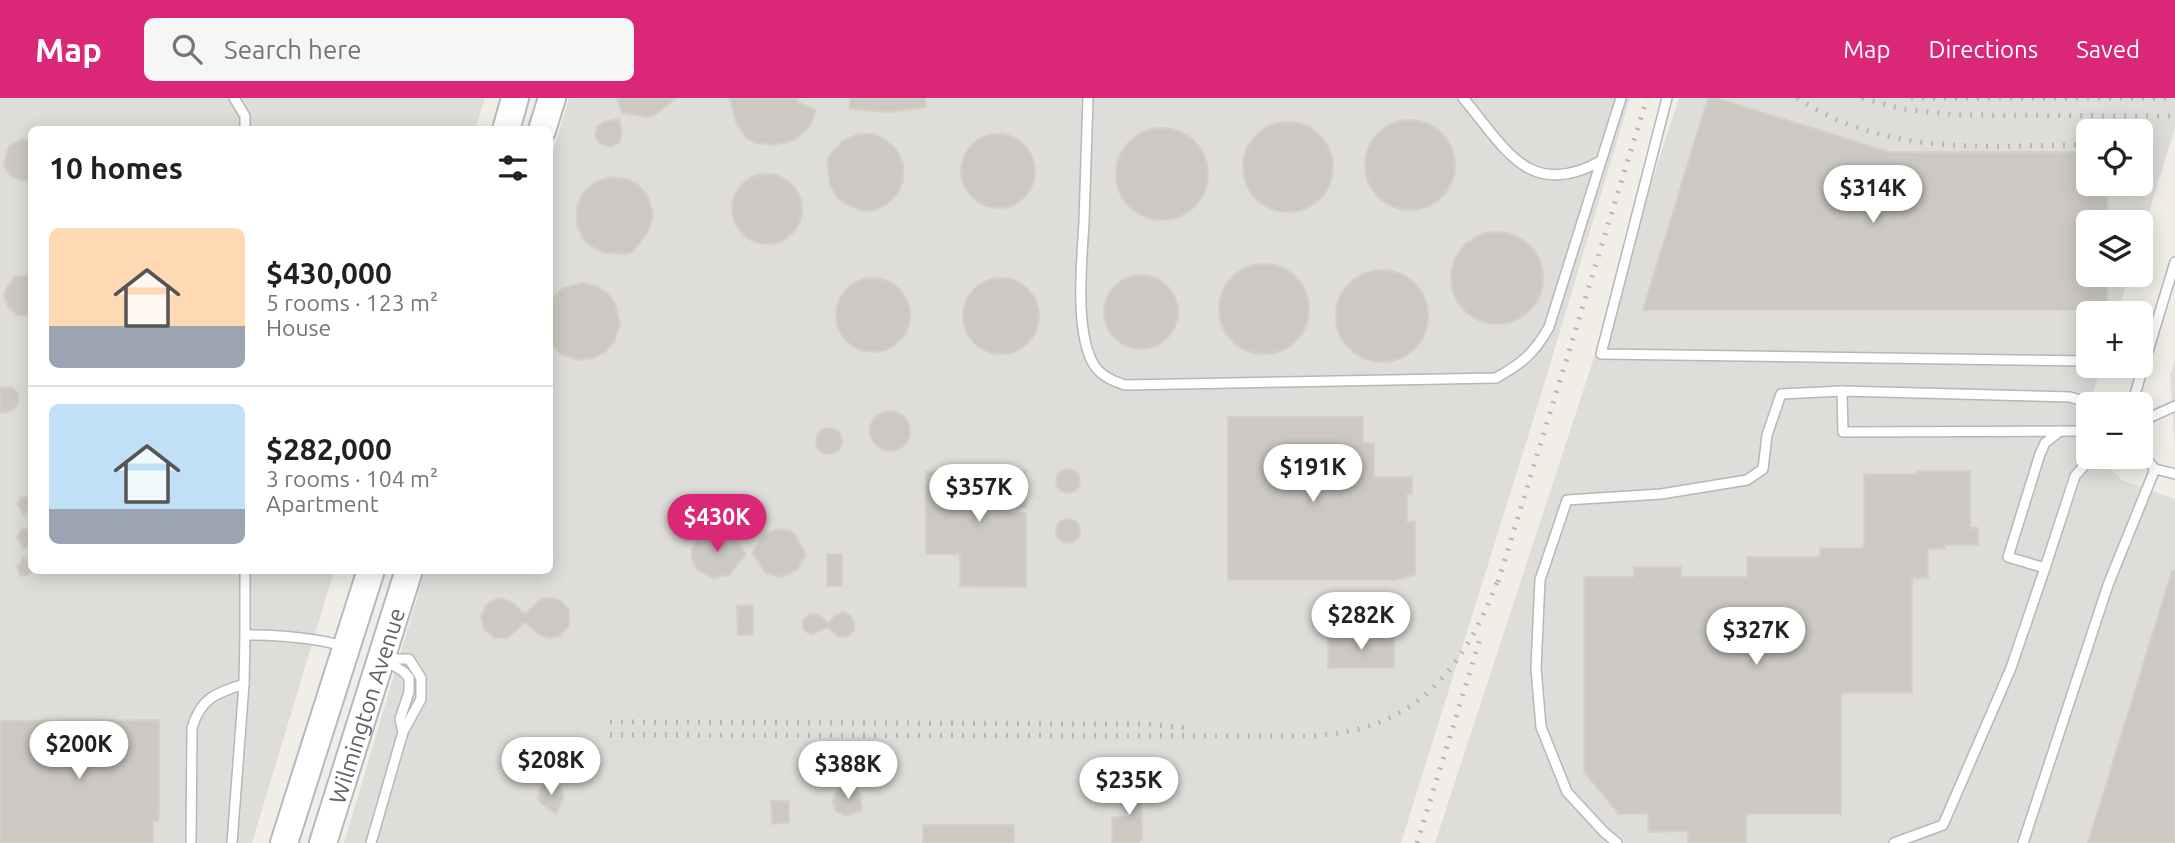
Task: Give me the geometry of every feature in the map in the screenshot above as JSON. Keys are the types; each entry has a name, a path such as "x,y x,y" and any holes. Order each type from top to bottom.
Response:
{"main road":[{"path":"507,126 515,98"},
{"path":"543,126 552,98"},
{"name":"Wilmington Avenue","path":"284,843 370,574"},
{"name":"Wilmington Avenue","path":"323,843 409,574"},
{"path":"347,647 381,659"}],"lane":[{"path":"234,98 245,116 245,126"},
{"path":"1088,98 1081,291 1083,326 1095,367 1108,379 1125,385 1496,378 1521,364 1540,344 1549,327 1621,98"},
{"path":"1463,98 1518,164 1532,171 1567,176 1601,161"},
{"path":"1667,98 1601,354 2076,362"},
{"path":"2153,331 2175,262"},
{"path":"1617,843 1567,792 1541,727 1536,668 1540,580 1567,500 1661,495 1747,480 1763,469 1767,435 1782,394 1842,391 2076,399"},
{"path":"1842,391 1843,432 2076,431"},
{"path":"2153,416 2175,406"},
{"path":"2045,568 2008,557 2040,454 2045,443 2060,431"},
{"path":"2153,467 2175,474"},
{"path":"1894,843 1943,825 2011,668 2075,476 2081,469"},
{"path":"2023,843 2108,585 2155,469"},
{"path":"232,843 244,684 246,574"},
{"path":"246,635 288,636 347,647"},
{"path":"371,843 403,732 421,699 421,678 409,659 381,659"},
{"path":"191,843 192,728 195,717 203,704 215,694 244,684"}],"shaded area":[{"path":"0,98 485,98 476,126 28,126 28,574 333,574 252,843 0,843"},
{"path":"569,98 1630,98 1540,398 1401,843 344,843 424,574 553,574 553,151"},
{"path":"1679,98 2175,98 2175,128 2149,210 2076,210 2076,287 2126,287 2121,301 2076,301 2076,378 2097,378 2093,392 2076,392 2076,469 2111,469 2122,480 2175,499 2175,843 1435,843"},
{"path":"2175,360 2175,448 2170,375"}],"building":[{"path":"616,98 676,98 648,117 623,113"},
{"path":"730,98 798,98 797,102 816,110 810,126 795,140 774,145 755,143 746,138 736,122"},
{"path":"850,98 925,98 926,107 889,112 850,109"},
{"path":"1708,98 1716,98 1889,152 2076,152 2076,196 2107,196 2107,210 2076,210 2076,287 2107,287 2107,301 2076,301 2076,310 1643,310"},
{"path":"619,119 622,134 619,143 611,147 600,144 595,136 597,127 604,122"},
{"path":"1410,120 1427,124 1442,133 1451,148 1455,165 1451,182 1442,197 1427,206 1410,210 1393,206 1378,197 1369,182 1365,165 1369,148 1378,133 1393,124"},
{"path":"1288,122 1305,126 1320,135 1329,150 1333,167 1329,184 1320,199 1305,208 1288,212 1271,208 1256,199 1247,184 1243,167 1247,150 1256,135 1271,126"},
{"path":"1162,128 1180,132 1194,142 1204,156 1208,174 1204,192 1194,206 1180,216 1162,220 1144,216 1130,206 1120,192 1116,174 1120,156 1130,142 1144,132"},
{"path":"859,134 874,134 883,138 897,150 903,164 903,181 898,193 878,209 865,211 845,204 837,197 830,184 827,160 831,153 844,140"},
{"path":"998,134 1019,140 1029,150 1035,171 1029,192 1019,202 998,208 977,202 967,192 961,171 967,150 977,140"},
{"path":"21,140 28,140 28,180 13,177 6,169 4,163 9,146"},
{"path":"767,174 792,184 802,209 792,234 767,244 742,234 732,209 742,184"},
{"path":"610,177 628,179 638,185 647,195 652,209 653,216 648,232 632,252 626,254 605,253 591,246 584,240 577,225 577,206 583,193 596,182"},
{"path":"1497,232 1515,235 1530,245 1540,260 1543,278 1540,296 1530,311 1515,321 1497,324 1479,321 1464,311 1454,296 1451,278 1454,260 1464,245 1479,235"},
{"path":"1264,264 1281,267 1296,277 1306,292 1309,309 1306,326 1296,341 1281,351 1264,354 1247,351 1232,341 1222,326 1219,309 1222,292 1232,277 1247,267"},
{"path":"1382,270 1400,273 1415,283 1425,298 1428,316 1425,334 1415,349 1400,359 1382,362 1364,359 1349,349 1339,334 1336,316 1339,298 1349,283 1364,273"},
{"path":"28,275 28,315 17,315 7,305 4,295 6,288 15,277"},
{"path":"1134,275 1148,275 1162,281 1172,291 1178,312 1172,333 1162,343 1148,349 1134,349 1120,343 1110,333 1104,319 1104,305 1110,291 1120,281"},
{"path":"866,278 880,278 894,284 904,294 910,315 904,336 894,346 880,352 866,352 852,346 842,336 836,322 836,308 842,294 852,284"},
{"path":"1001,278 1015,281 1028,289 1036,302 1039,316 1036,330 1028,343 1015,351 1001,354 987,351 974,343 966,330 963,316 966,302 974,289 987,281"},
{"path":"583,283 596,286 607,293 615,303 620,323 614,342 605,352 580,360 561,354 553,346 553,297 563,288"},
{"path":"0,387 11,387 18,393 18,404 11,411 0,413"},
{"path":"890,411 904,417 910,431 904,445 890,451 876,445 870,431 876,417"},
{"path":"1228,417 1363,417 1363,443 1374,443 1374,477 1412,477 1412,494 1407,494 1407,522 1415,522 1415,575 1394,580 1228,580"},
{"path":"829,428 838,432 842,441 838,450 829,454 820,450 816,441 820,432"},
{"path":"1068,469 1077,472 1080,481 1077,490 1068,493 1059,490 1056,481 1059,472"},
{"path":"926,471 1026,471 1026,507 1012,511 1026,513 1026,587 960,586 960,554 926,554"},
{"path":"1917,471 1970,471 1970,528 1978,528 1978,545 1945,545 1945,549 1928,549 1928,578 1912,578 1912,693 1841,693 1841,814 1746,814 1746,843 1688,843 1688,831 1648,832 1648,814 1619,814 1584,772 1584,577 1634,577 1634,567 1681,567 1681,577 1747,577 1747,557 1820,557 1820,548 1864,548 1864,474 1917,474"},
{"path":"20,498 28,498 28,511 24,515 17,504"},
{"path":"1068,519 1079,526 1080,531 1073,542 1068,543 1057,536 1056,531 1063,520"},
{"path":"22,528 28,530 28,544 24,549 17,537"},
{"path":"720,529 735,538 746,554 729,575 713,578 698,570 692,559 692,550 704,533"},
{"path":"777,529 790,531 796,536 806,555 797,570 782,577 766,573 752,553 763,536"},
{"path":"827,554 842,554 842,586 827,586"},
{"path":"24,558 28,562 29,574 20,575 17,567"},
{"path":"2172,571 2175,572 2175,843 2088,843"},
{"path":"498,598 510,601 525,614 540,600 557,599 569,611 569,625 560,636 550,638 540,635 525,622 508,638 494,638 484,629 481,616 487,604"},
{"path":"753,605 753,635 738,635 737,606"},
{"path":"843,612 850,615 854,622 854,630 848,636 839,637 828,627 813,634 803,628 803,620 810,614 817,614 828,623"},
{"path":"1328,635 1394,636 1394,668 1328,668"},
{"path":"159,720 159,811 158,821 153,821 153,843 0,843 0,721"},
{"path":"547,783 556,784 563,792 563,799 556,814 538,799 540,788"},
{"path":"1128,784 1141,789 1142,839 1138,843 1112,843 1112,817 1130,817 1116,795 1120,787"},
{"path":"847,786 860,793 862,810 845,816 836,811 833,802 836,792"},
{"path":"771,801 789,801 789,822 772,824"},
{"path":"923,825 1014,825 1014,843 923,843"}],"railway":[{"path":"1498,582 1647,98"},
{"path":"1797,98 1832,117 1867,131 1902,139 1974,146 2076,145"},
{"path":"1862,98 1902,109 1957,115 2175,116"},
{"path":"1911,98 2175,98"},
{"path":"610,735 1311,736 1348,731 1381,722 1409,707 1432,688 1453,665 1471,638 1500,575"},
{"path":"1417,843 1481,636"},
{"path":"610,722 1146,724 1187,728"}]}
